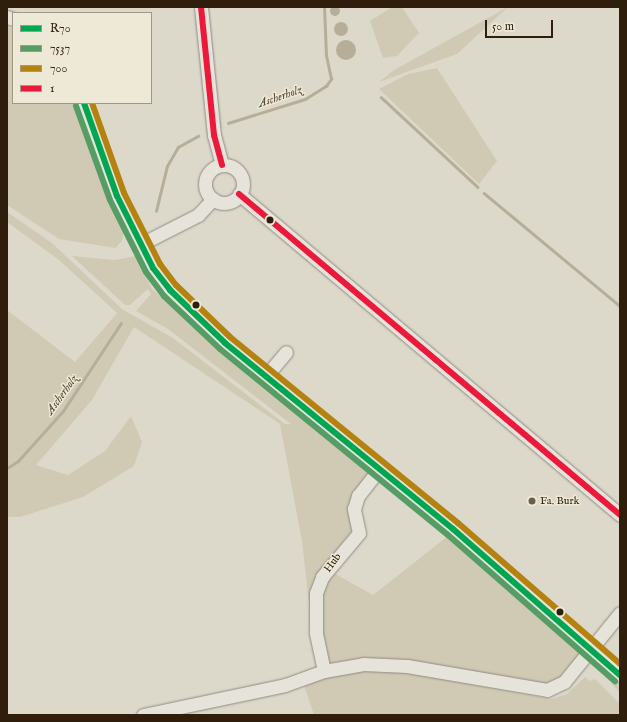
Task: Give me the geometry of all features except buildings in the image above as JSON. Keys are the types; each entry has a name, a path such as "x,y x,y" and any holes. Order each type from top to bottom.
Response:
{"street":[{"path":"201,7 214,135 222,166"},
{"path":"84,104 108,176 141,244 170,290 225,343 380,468 592,649 620,675"},
{"path":"222,166 239,173 243,184 239,194 230,202 213,199 206,190 206,178 213,169 222,166"},
{"path":"239,194 620,516"},
{"path":"141,244 198,215 213,199"},
{"path":"266,376 286,352"},
{"name":"Hub","path":"324,671 316,632 316,593 322,577 358,533 354,509 358,496 380,468"},
{"path":"143,715 285,685 324,671 383,663 547,690 564,682 620,613"}],"shaded area":[{"path":"333,6 337,6 340,11 337,16 333,16 330,13 330,9"},
{"path":"392,7 402,7 419,33 397,56 383,58 370,21"},
{"path":"508,7 457,54 379,82 394,70"},
{"path":"341,22 346,24 348,29 346,34 341,36 336,34 334,29 336,24"},
{"path":"7,27 12,28 12,104 77,104 124,232 122,241 115,248 59,239 7,205"},
{"path":"346,40 353,43 356,50 353,57 346,60 339,57 336,50 339,43"},
{"path":"437,68 497,161 479,184 379,89 408,74"},
{"path":"7,212 52,243 122,309 173,338 285,424 291,424 168,329 136,311 151,294 148,289 130,305 125,305 72,256 115,260 136,256 152,289 369,474 351,515 351,531 330,561 311,622 302,541 280,424 134,327 92,400 36,465 68,475 105,451 131,416 142,442 134,466 83,497 20,517 7,517 7,310 75,362 117,313 59,260 7,222"},
{"path":"448,536 582,654 558,681 548,688 378,658 329,664 318,627 324,581 332,572 373,595"},
{"path":"376,667 552,699 567,694 585,677 589,681 595,679 620,704 620,715 314,715 304,685 326,674"},
{"path":"607,671 620,687 620,693 604,675"}],"waterway":[{"name":"Ascherholz","path":"228,123 305,99 326,86 331,79 326,56 324,7"},
{"path":"381,97 478,187"},
{"name":"Ascherholz","path":"156,211 167,166 178,147 198,136"},
{"path":"484,193 620,306"},
{"name":"Ascherholz","path":"7,468 18,461 63,411 121,323"}],"transit line":[{"name":"1","path":"201,7 214,135 222,165"},
{"name":"R70","path":"84,104 117,196 153,268 170,290 225,343 453,529 620,675"},
{"name":"700","path":"92,104 124,193 160,264 176,285 230,337 458,523 620,664"},
{"name":"7537","path":"76,106 110,200 146,272 164,296 220,349 448,535 615,681"},
{"name":"1","path":"239,194 620,515"}],"place":[{"name":"Fa. Burk","path":"532,501"}]}
